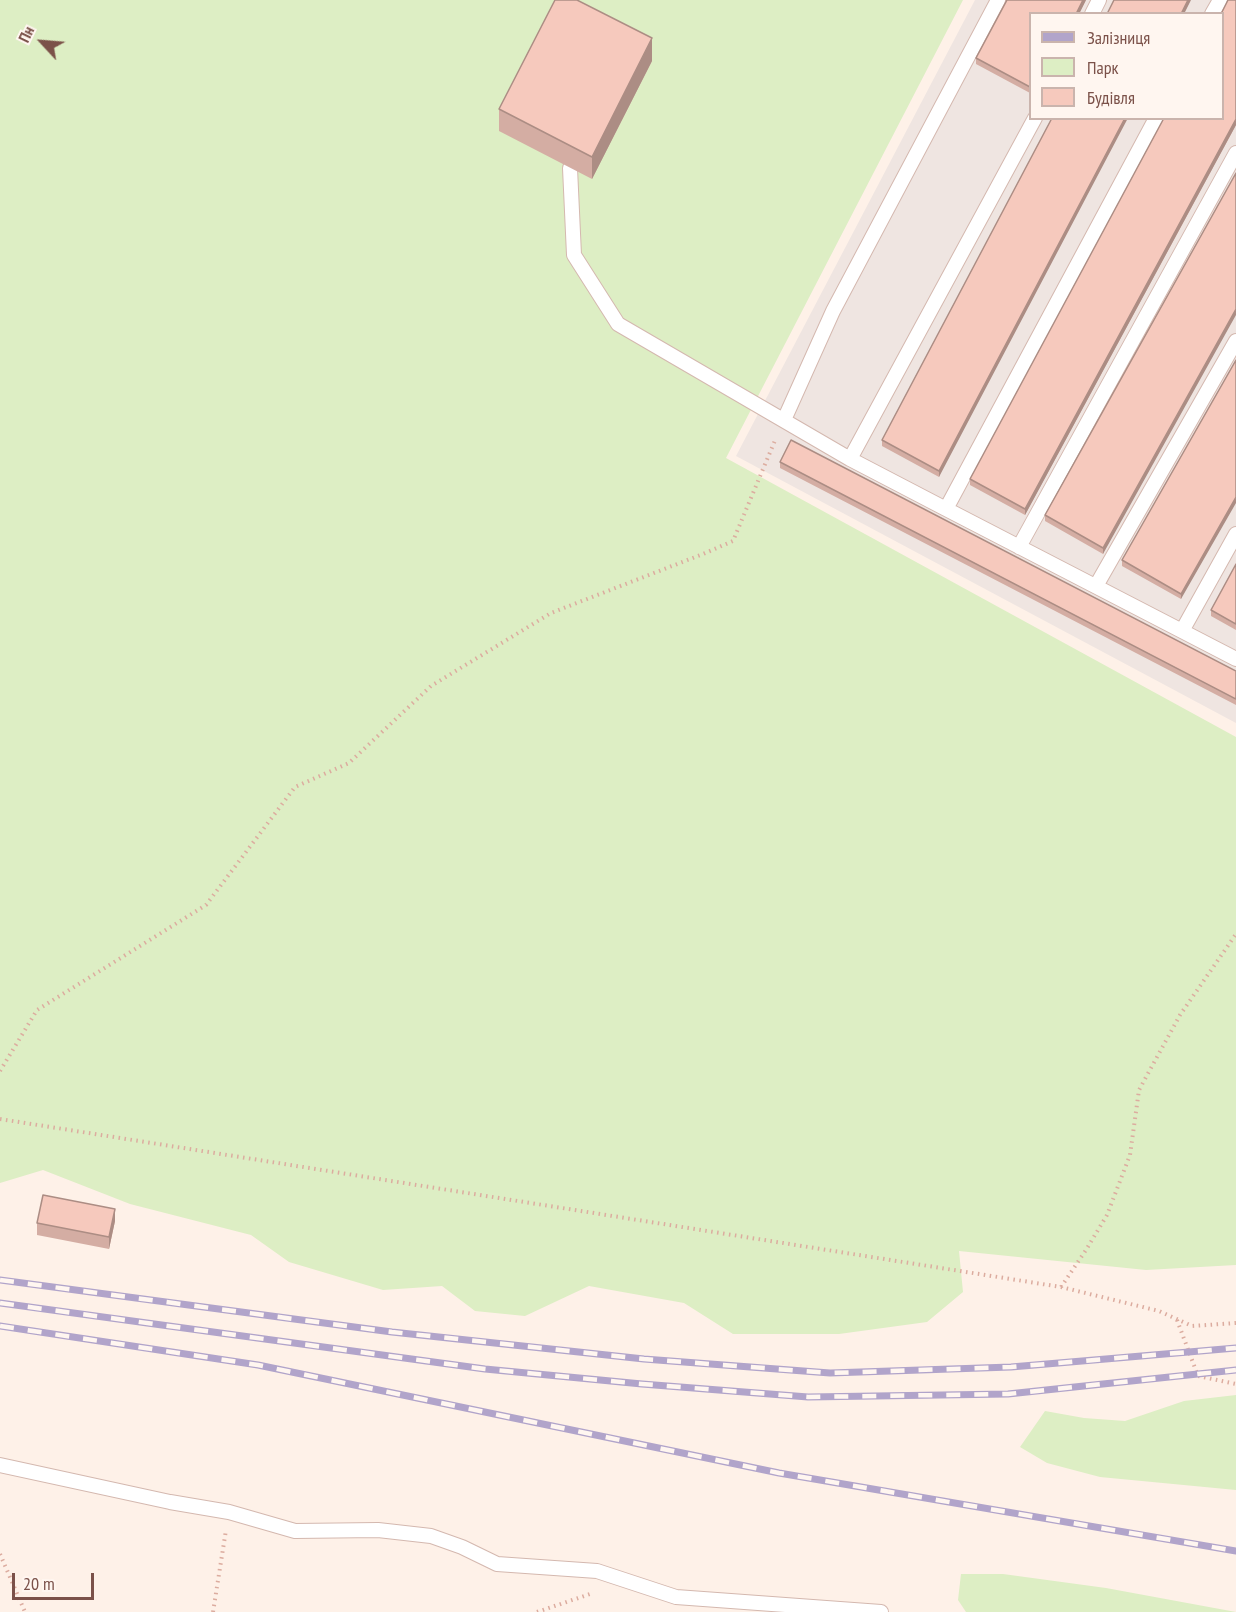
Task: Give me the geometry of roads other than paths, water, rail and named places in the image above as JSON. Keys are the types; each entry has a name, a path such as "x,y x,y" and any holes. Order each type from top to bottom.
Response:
{"lane":[{"path":"784,420 833,311 998,0"},
{"path":"850,459 1034,120"},
{"path":"946,509 1155,120"},
{"path":"1019,547 1236,153"},
{"path":"570,168 574,255 618,324 850,459 1236,659"},
{"path":"1096,586 1236,341"},
{"path":"1182,631 1236,534"},
{"path":"0,1465 170,1502 229,1512 295,1531 378,1530 431,1536 497,1564 597,1571 676,1597 881,1612"}],"railway":[{"path":"0,1280 392,1332 644,1359 830,1373 1011,1367 1236,1348"},
{"path":"0,1303 485,1369 808,1397 1008,1394 1236,1370"},
{"path":"0,1326 258,1365 779,1473 1236,1551"}]}
